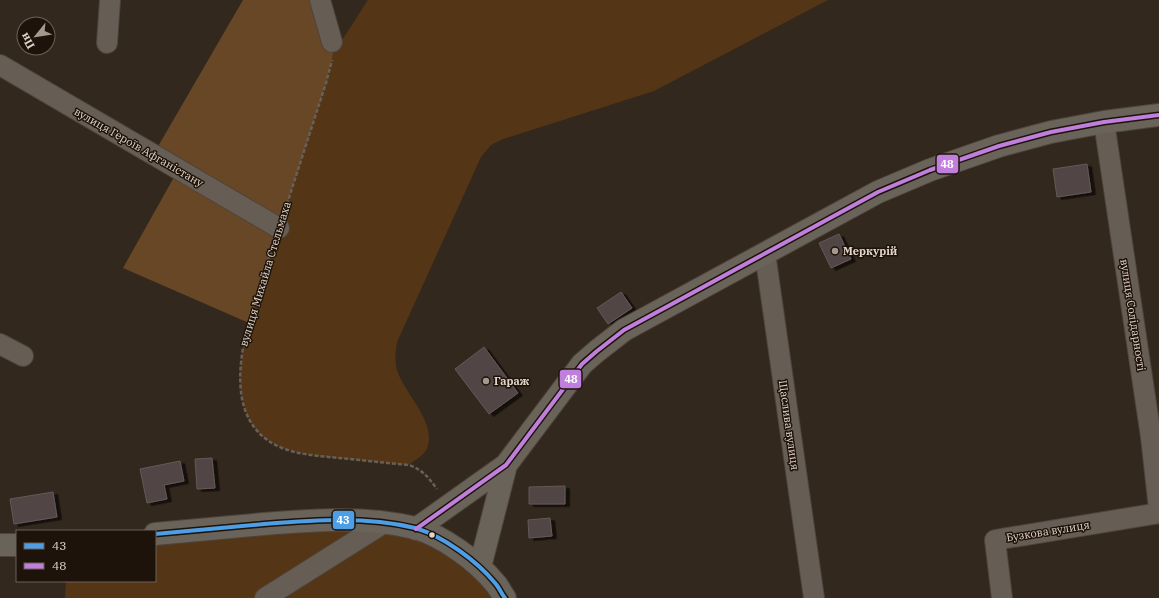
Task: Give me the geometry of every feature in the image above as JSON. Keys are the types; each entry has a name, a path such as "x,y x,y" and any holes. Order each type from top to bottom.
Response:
{"street":[{"path":"107,42 110,0"},
{"path":"320,0 332,42"},
{"name":"вулиця Героїв Афганістану","path":"0,65 279,228"},
{"path":"416,529 506,465 582,364 624,330 878,192 930,170 966,156 1050,132 1104,122 1159,115"},
{"name":"вулиця Солідарності","path":"1104,122 1155,436 1159,509"},
{"name":"Щаслива вулиця","path":"765,253 814,598"},
{"path":"0,344 23,356"},
{"path":"480,567 506,465"},
{"name":"Бузкова вулиця","path":"1002,598 995,540 1159,513"},
{"path":"156,534 326,520 384,523 416,529 455,548 480,567 497,593"},
{"path":"265,598 384,523"},
{"path":"0,545 16,545"}],"path":[{"name":"вулиця Михайла Стельмаха","path":"332,42 333,54 330,67 243,346 240,369 241,390 245,410 252,425 266,439 282,448 303,454 409,465 419,469 427,476 449,506"}],"shaded area":[{"path":"243,0 320,0 332,42 333,54 326,83 249,323 123,268 178,170 153,155"},
{"path":"368,0 828,0 654,91 503,139 491,145 481,157 397,342 395,359 397,370 423,417 429,436 428,446 425,452 409,465 314,456 294,452 275,444 266,439 255,428 247,415 241,385 241,368 245,337 326,83 333,54"},
{"path":"416,529 496,584 490,598 65,598 66,582 156,582 156,534"}],"building":[{"path":"1087,164 1091,192 1057,197 1053,169"},
{"name":"Меркурій","path":"839,234 851,259 831,268 819,243"},
{"path":"621,292 632,308 608,324 597,308"},
{"name":"Гараж","path":"484,347 518,393 489,414 455,369"},
{"path":"212,458 215,488 197,489 195,459"},
{"path":"180,461 184,481 164,485 167,499 147,503 140,469"},
{"path":"565,486 565,504 529,504 529,487"},
{"path":"53,492 57,517 14,524 10,499"},
{"path":"550,518 552,536 529,538 528,520"}],"transit line":[{"name":"48","path":"416,529 506,465 582,364 624,330 878,192 930,170 999,146 1051,132 1104,122 1159,115"},
{"name":"43","path":"156,534 321,520 359,520 397,524 426,532 459,550 488,575 505,598"}],"place":[{"name":"Меркурій","path":"835,251"},
{"name":"Гараж","path":"486,381"}]}
